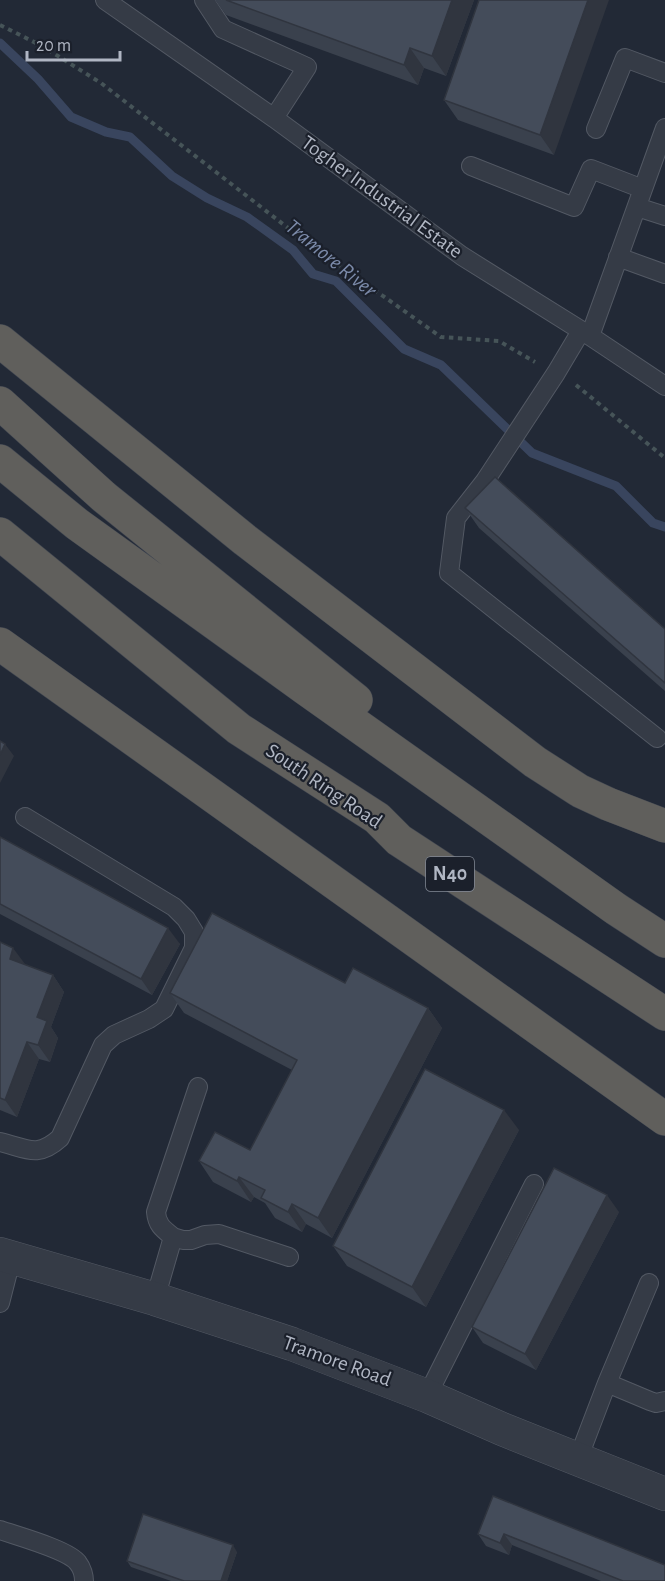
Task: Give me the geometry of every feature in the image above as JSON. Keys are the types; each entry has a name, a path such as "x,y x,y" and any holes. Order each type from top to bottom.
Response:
{"highway":[{"path":"0,341 245,540 535,762 580,791 665,826"},
{"path":"0,403 104,498 616,909"},
{"path":"0,431 306,689"},
{"path":"0,461 77,524 616,909 665,941"},
{"name":"South Ring Road","path":"0,534 239,729 377,818 399,840 665,1014"},
{"path":"0,560 239,729"},
{"path":"0,644 665,1119"}],"street":[{"name":"Tramore Road","path":"6,1255 155,1299 292,1344 427,1396 502,1429 665,1494"}],"lane":[{"name":"Togher Industrial Estate","path":"105,0 274,118 462,256 665,386"},
{"path":"204,0 223,28 307,67 274,118"},
{"path":"597,129 625,58 665,73"},
{"path":"657,738 449,573 456,518 492,471 552,379 585,334 618,257 665,128"},
{"path":"471,166 574,207 591,169 643,189"},
{"path":"636,207 665,216"},
{"path":"618,257 665,274"},
{"path":"0,1142 35,1151 51,1146 60,1138 103,1045 114,1035 149,1020 164,1009 194,948 194,932 186,919 174,907 25,817"},
{"path":"198,1087 156,1212 157,1220 173,1238 191,1240 205,1235 219,1234 289,1257"},
{"path":"427,1396 534,1184"},
{"path":"155,1299 173,1238"},
{"path":"0,1303 6,1255"},
{"path":"578,1459 649,1283"},
{"path":"607,1383 656,1403 665,1401"},
{"path":"0,1530 60,1551 78,1563 84,1581"}],"path":[{"path":"0,25 42,46 101,83 301,238 441,337 499,341 552,379 577,386 665,458"}],"building":[{"path":"226,0 452,0 432,56 410,48 404,65"},
{"path":"479,0 588,0 540,135 444,100"},
{"path":"495,477 665,629 665,683 465,508"},
{"path":"0,741 5,744 0,755"},
{"path":"0,837 168,928 141,979 0,904"},
{"path":"212,913 345,983 353,968 428,1008 318,1218 292,1204 288,1212 261,1198 265,1190 239,1177 237,1181 199,1161 215,1132 250,1150 297,1060 170,993"},
{"path":"0,942 13,948 10,959 53,975 37,1017 47,1021 38,1045 27,1042 5,1100 0,1098"},
{"path":"425,1069 504,1110 412,1287 333,1246"},
{"path":"554,1168 607,1195 525,1354 472,1327"},
{"path":"493,1496 665,1565 665,1581 623,1581 504,1534 500,1543 478,1534"},
{"path":"143,1514 233,1545 221,1581 184,1581 127,1561"}],"waterway":[{"name":"Tramore River","path":"0,43 38,79 71,117 106,132 130,137 172,176 207,198 247,217 293,250 313,274 336,281 404,349 441,365 532,453 616,486 653,523 665,527"}]}
